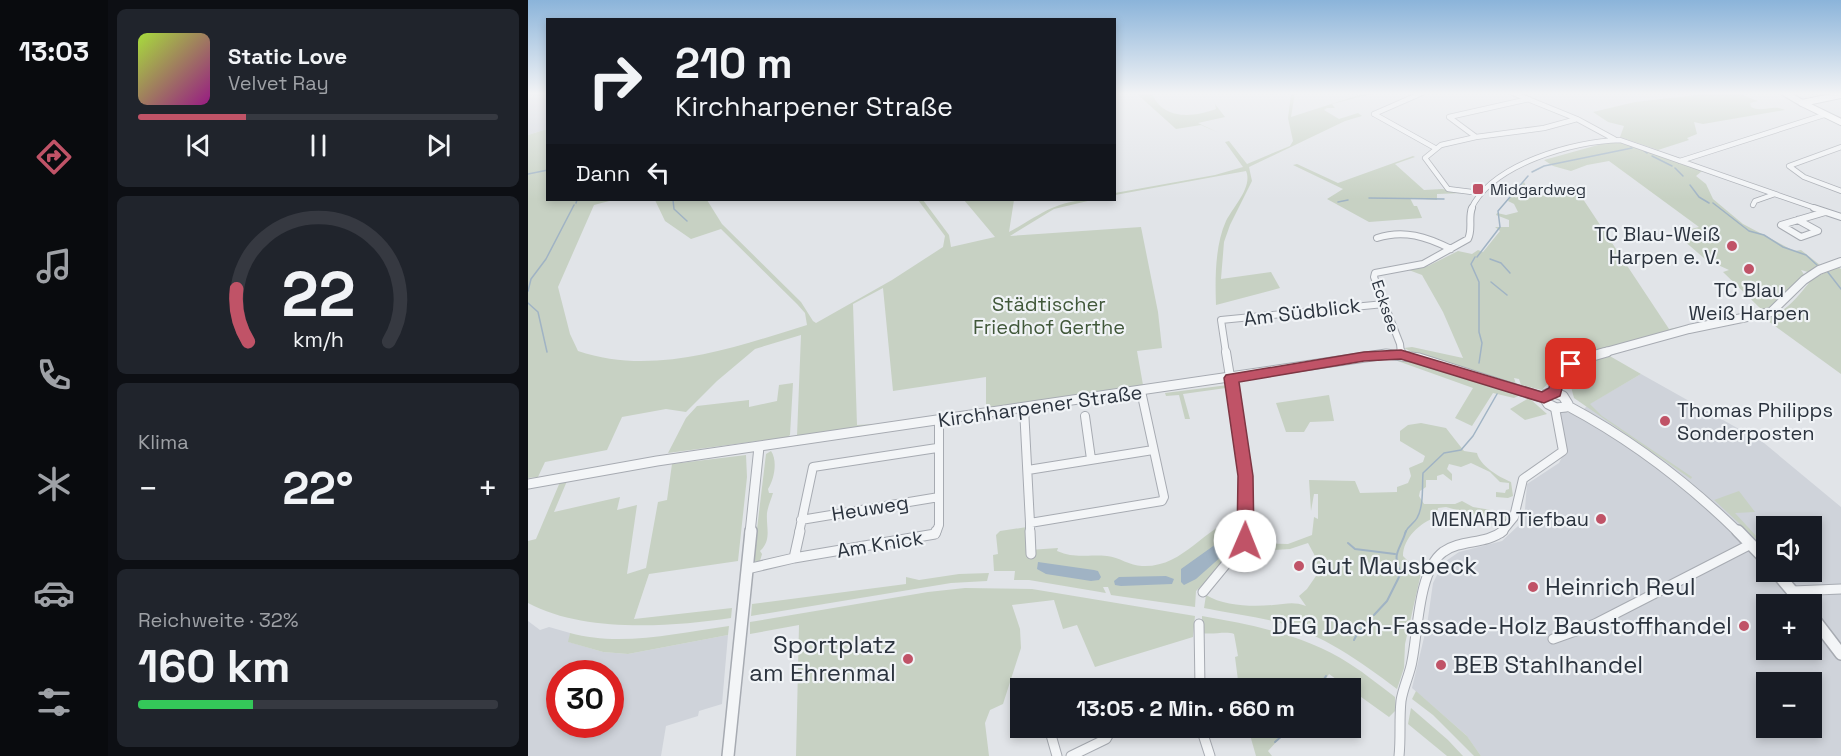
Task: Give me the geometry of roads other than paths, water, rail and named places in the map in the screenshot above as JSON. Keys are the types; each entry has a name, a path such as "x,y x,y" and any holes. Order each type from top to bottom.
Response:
{"street":[{"path":"1400,128 1435,148"},
{"path":"1465,128 1476,137"},
{"path":"1542,128 1453,141 1435,148 1427,154 1425,159 1444,186 1457,192 1480,193 1487,183 1526,162 1617,140"},
{"path":"1595,128 1617,140 1841,217"},
{"path":"1680,160 1782,128"},
{"path":"1841,147 1788,166 1804,177 1841,191"},
{"name":"Ecksee","path":"1401,354 1400,344 1374,277 1375,273 1379,270 1423,264 1471,236 1470,213 1480,193"},
{"path":"1753,205 1755,201 1775,194"},
{"path":"1798,220 1818,231 1801,237 1781,225 1798,220 1828,212 1841,209"},
{"path":"1377,238 1388,235 1417,234 1426,236 1451,249"},
{"path":"1555,393 1555,384 1561,373 1577,360 1689,329 1771,312 1811,274 1841,262"},
{"name":"Am Südblick","path":"1231,378 1224,349 1221,320 1253,319 1355,305 1384,304"},
{"name":"Kirchharpener Straße","path":"529,483 1364,357 1401,354 1544,398"},
{"path":"1203,592 1245,541 1246,476 1231,378"},
{"path":"1030,524 1162,501 1164,497 1141,391"},
{"path":"1568,406 1563,409 1555,408 1546,403 1544,398 1549,393 1566,398 1568,406 1660,463 1702,497 1756,549"},
{"path":"1024,408 1031,554"},
{"path":"1399,756 1401,701 1409,675 1428,574 1437,558 1450,548 1492,538 1508,527 1516,511 1520,483 1523,478 1556,459 1563,451 1555,408"},
{"path":"1085,416 1091,459"},
{"name":"Am Knick","path":"747,568 794,558 933,536 939,525 939,420"},
{"path":"728,756 759,447"},
{"path":"794,558 813,467 938,448"},
{"path":"1028,470 1153,450"},
{"name":"Heuweg","path":"801,520 939,497"},
{"path":"1553,639 1595,624 1751,544"},
{"path":"1785,582 1795,594"},
{"path":"1793,591 1841,589"},
{"path":"1199,624 1200,678"},
{"path":"1822,629 1841,654"},
{"path":"1052,738 1057,756"},
{"path":"1071,756 1107,738"},
{"path":"1204,738 1209,756"}],"water":[{"path":"1223,539 1229,539 1232,547 1196,579 1184,585 1181,582 1181,569"},
{"path":"1038,562 1094,570 1098,571 1101,577 1099,580 1091,581 1046,574 1037,569"},
{"path":"1166,576 1174,579 1172,584 1121,586 1115,585 1114,581 1119,577"}],"waterway":[{"path":"1532,172 1544,166 1632,148"},
{"path":"1652,156 1672,166"},
{"path":"1675,168 1683,176"},
{"path":"528,174 546,170"},
{"path":"1477,257 1500,227 1498,211 1528,176"},
{"path":"1690,185 1699,197 1709,203"},
{"path":"1369,198 1444,199"},
{"path":"1338,202 1348,200"},
{"path":"673,201 674,209 687,221"},
{"path":"1713,203 1749,231 1764,235 1783,247 1806,255 1817,265"},
{"path":"528,291 531,279 546,259 574,205"},
{"path":"1475,257 1471,264 1479,282 1479,332 1482,343 1479,363"},
{"path":"1490,259 1501,263 1510,273"},
{"path":"1827,271 1841,289"},
{"path":"1491,282 1507,295"},
{"path":"528,303 538,312 547,352"},
{"path":"1406,532 1419,513 1422,502 1423,473 1444,453 1461,450 1473,436 1497,394"},
{"path":"1374,615 1387,601 1401,573 1397,556 1406,532"},
{"path":"1348,543 1355,549 1395,554"},
{"path":"1354,640 1358,632 1372,618"},
{"path":"1275,742 1280,738"}],"place":[{"name":"Midgardweg","path":"1478,189"},
{"name":"TC Blau-Weiß Harpen e. V.","path":"1732,246"},
{"name":"TC Blau Weiß Harpen","path":"1749,269"},
{"name":"Thomas Philipps Sonderposten","path":"1665,421"},
{"name":"MENARD Tiefbau","path":"1601,519"},
{"name":"Gut Mausbeck","path":"1299,566"},
{"name":"Heinrich Reul","path":"1533,587"},
{"name":"DEG Dach-Fassade-Holz Baustoffhandel","path":"1744,626"},
{"name":"Sportplatz am Ehrenmal","path":"908,659"},
{"name":"BEB Stahlhandel","path":"1441,665"}],"park label":[{"name":"Städtischer Friedhof Gerthe","path":"1049,316"}]}
